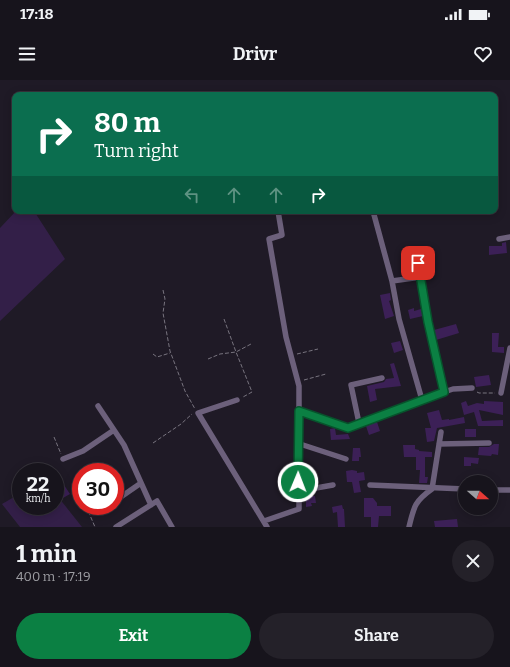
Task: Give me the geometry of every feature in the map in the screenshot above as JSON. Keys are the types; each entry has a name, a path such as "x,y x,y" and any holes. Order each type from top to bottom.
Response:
{"street":[{"path":"237,400 198,414 266,524 299,509 300,444 298,382 291,356 269,240 282,235 278,214"},
{"path":"375,214 392,281 399,319 422,400"},
{"path":"499,239 510,237"},
{"path":"414,249 421,277 428,322 444,392"},
{"path":"392,281 421,277"},
{"path":"501,393 510,348"},
{"path":"360,423 351,385 382,378"},
{"path":"299,411 348,428 444,392 454,389 472,388"},
{"path":"98,406 124,446 151,505"},
{"path":"63,459 83,452 114,430"},
{"path":"409,527 413,510 419,498 432,489 441,432"},
{"path":"439,444 489,443"},
{"path":"300,444 346,459"},
{"path":"124,495 141,483"},
{"path":"299,491 333,485"},
{"path":"370,485 458,489"},
{"path":"498,490 510,490"},
{"path":"116,527 157,501 169,526"}],"path":[{"path":"153,443 181,424 192,414 198,414 185,391 171,353 163,313 165,299 163,290"},
{"path":"224,319 252,392 237,400"},
{"path":"208,359 220,354 236,352 250,344"},
{"path":"291,356 318,349"},
{"path":"153,354 157,357 171,353"},
{"path":"298,382 326,374"},
{"path":"472,388 479,393 501,393"},
{"path":"54,437 63,459"},
{"path":"90,515 95,527"}],"shaded area":[{"path":"13,214 36,214 65,259 0,321 0,228"},
{"path":"12,498 12,515 64,515 64,504 82,527 20,527 2,504"}],"building":[{"path":"506,242 507,253 489,255 489,246 502,246 502,243"},
{"path":"390,293 391,300 389,301 394,316 385,319 380,295"},
{"path":"414,308 414,311 421,309 423,316 410,319 408,310"},
{"path":"456,324 459,333 436,340 434,330"},
{"path":"492,333 499,333 498,347 504,347 504,353 492,352"},
{"path":"400,341 403,350 394,353 391,343"},
{"path":"394,363 401,386 375,389 377,400 370,402 367,386 384,382 386,379 394,378 390,364"},
{"path":"489,375 491,385 476,387 474,377"},
{"path":"466,401 468,406 477,403 484,404 484,401 503,402 503,415 479,410 482,421 503,420 503,426 478,426 474,412 464,415 461,403"},
{"path":"439,410 442,420 464,417 465,423 437,428 434,441 427,442 425,428 431,428 427,413"},
{"path":"377,422 380,431 369,435 366,426"},
{"path":"335,428 336,435 348,434 350,439 331,440 330,429"},
{"path":"465,429 476,429 476,437 465,437"},
{"path":"494,444 499,444 498,455 478,455 479,447 489,447"},
{"path":"403,445 415,445 415,449 419,451 432,452 432,457 425,457 425,477 428,477 427,483 419,483 420,470 416,470 416,457 404,457"},
{"path":"353,448 360,448 361,457 359,457 359,461 352,461"},
{"path":"464,457 479,458 478,464 471,463 471,466 464,466"},
{"path":"346,471 357,471 357,473 364,472 365,480 359,481 361,492 354,493 352,482 347,482"},
{"path":"64,485 70,494 64,497"},
{"path":"306,494 309,494 309,496 315,496 316,503 311,503 312,506 306,507"},
{"path":"364,498 373,498 377,503 377,506 391,506 391,516 379,516 378,527 371,527 371,517 364,517"},
{"path":"342,505 344,509 345,527 338,527 337,512 333,513 332,507"},
{"path":"457,519 458,527 435,527 434,521"}],"route":[{"path":"298,482 300,444 299,411 348,428 444,392 428,322 418,263"}]}
